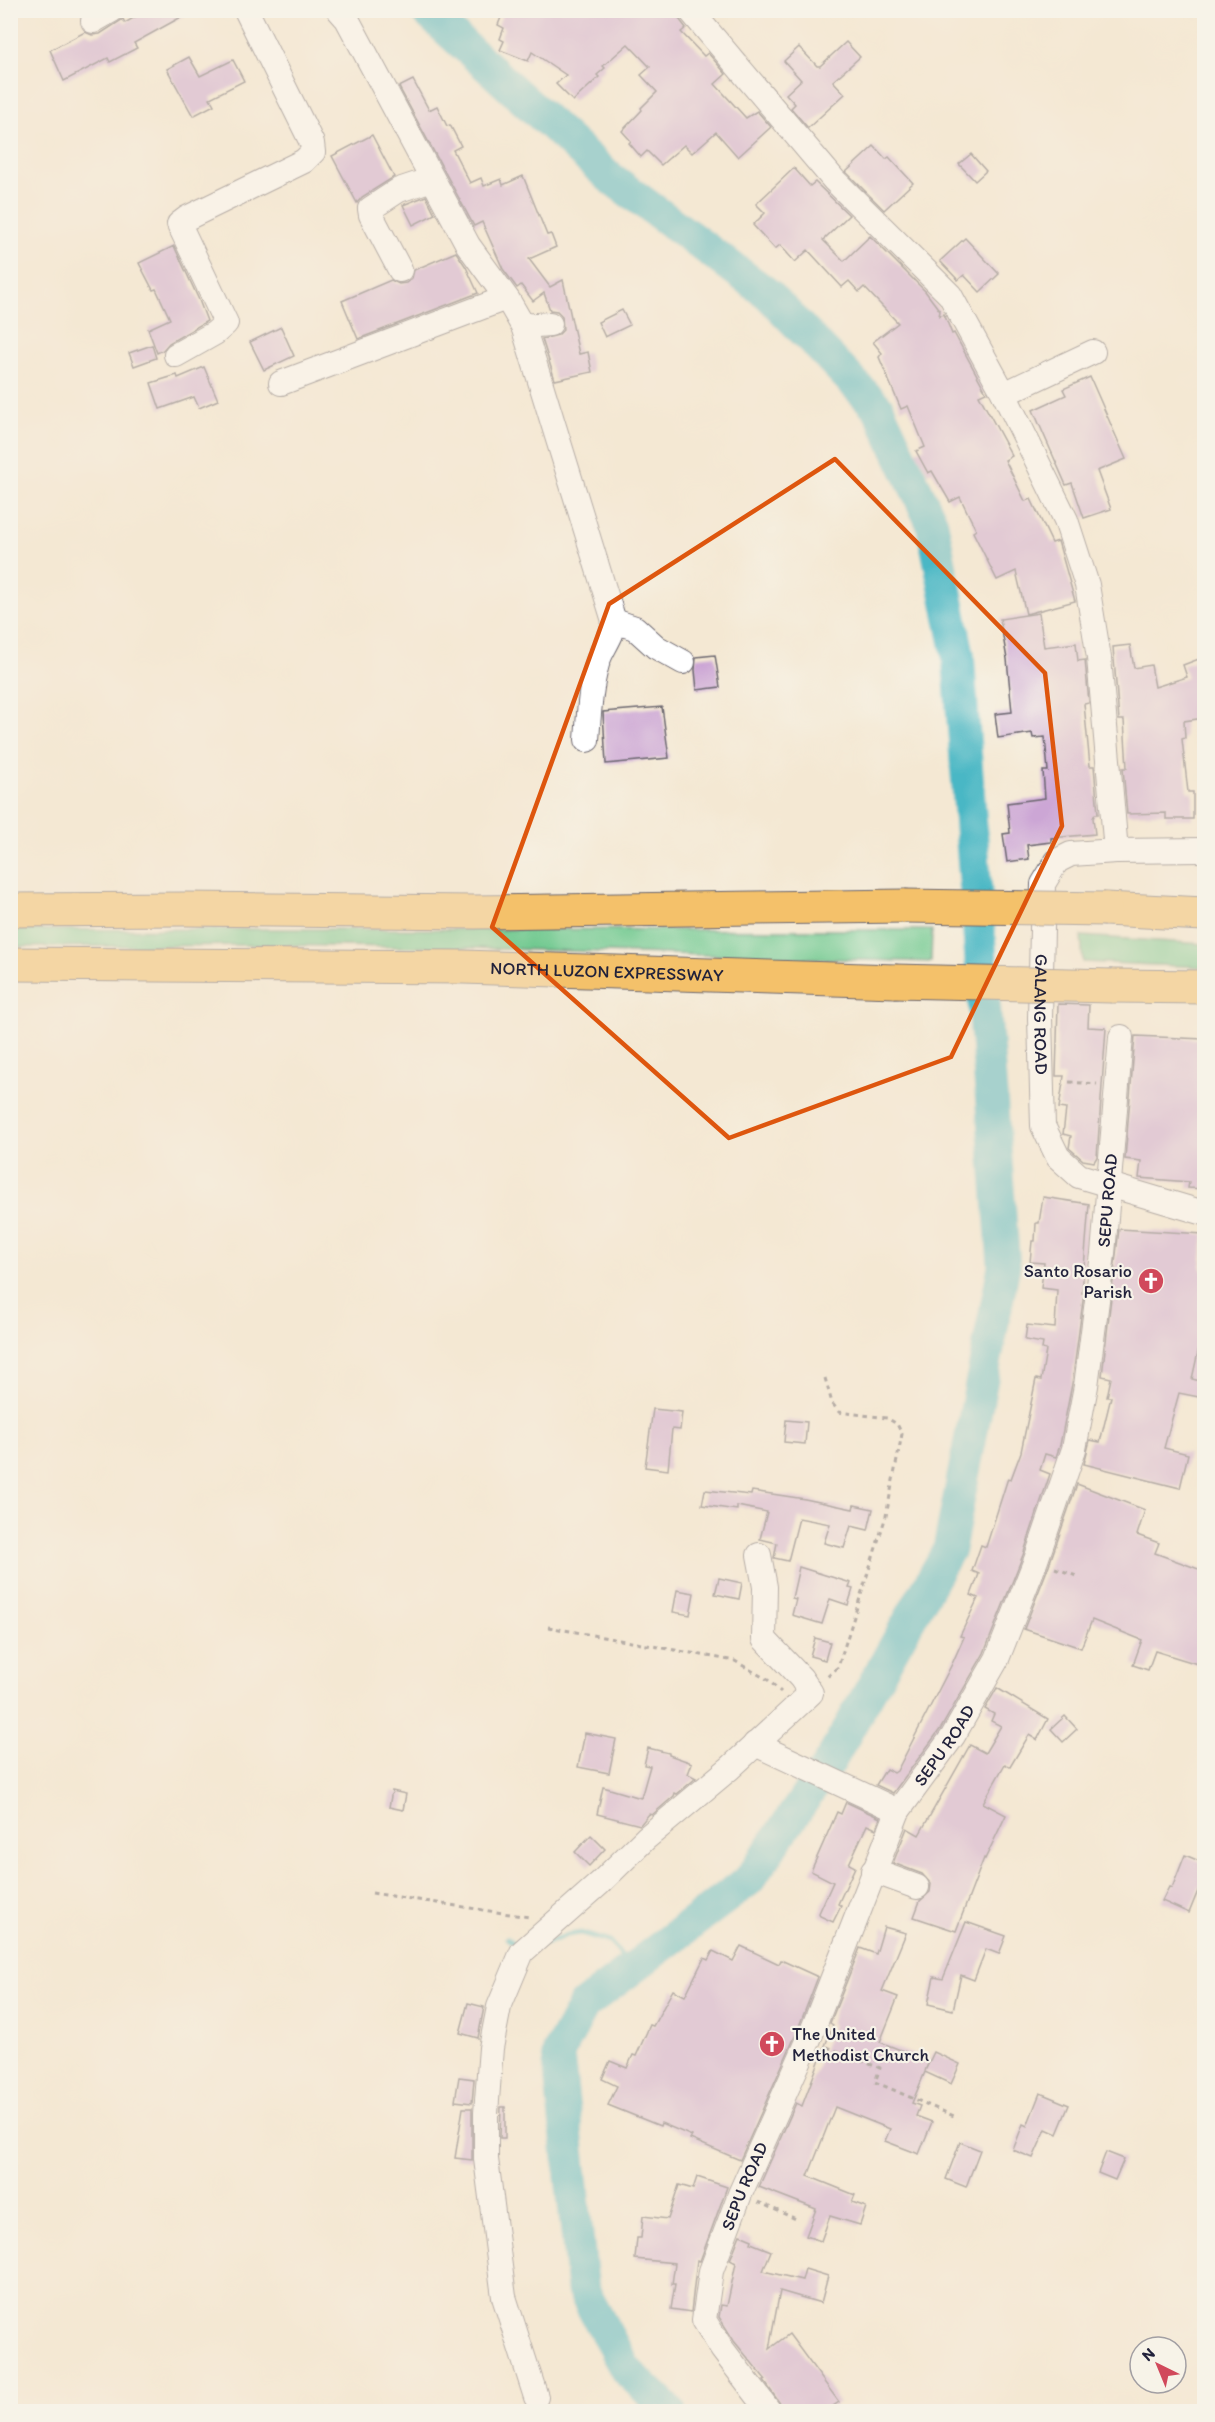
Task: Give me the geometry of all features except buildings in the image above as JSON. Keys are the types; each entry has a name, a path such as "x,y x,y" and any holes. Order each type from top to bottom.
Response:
{"highway":[{"path":"10,910 198,909 475,912 905,906 1105,909 1204,914"},
{"name":"NORTH LUZON EXPRESSWAY","path":"10,964 463,967 894,981 1204,987"}],"street":[{"path":"176,355 214,333 226,323 179,224 304,161 313,152 312,143 246,10"},
{"path":"339,10 347,19 468,245 523,326 614,621 614,632 597,663 590,701 588,740"},
{"path":"690,10 834,180 950,295 1004,394 1066,520 1087,585 1099,658 1116,850"},
{"path":"400,270 370,209 399,190 432,179"},
{"path":"281,383 506,298"},
{"path":"523,326 550,324"},
{"path":"1004,394 1093,352"},
{"path":"614,621 635,628 656,647 683,662"},
{"name":"GALANG ROAD","path":"1204,850 1116,850 1071,854 1057,861 1043,884 1040,1018 1043,1126 1049,1143 1062,1162 1079,1176 1204,1213"},
{"name":"SEPU ROAD","path":"770,2412 722,2349 704,2320 711,2271 740,2194 809,2039 898,1811 952,1736 997,1659 1036,1560 1074,1449 1086,1386 1110,1186 1121,1037"},
{"path":"536,2397 504,2297 486,2159 486,2113 491,2048 499,2007 522,1952 600,1883 646,1838 762,1747 804,1701 801,1678 764,1639 765,1587 759,1555"},
{"path":"762,1747 898,1811"},
{"path":"873,1871 917,1887"}],"path":[{"path":"1069,1082 1117,1085"},
{"path":"548,1627 735,1661 804,1701 838,1667 886,1516 902,1434 897,1424 887,1418 839,1412 832,1403 825,1378"},
{"path":"1036,1560 1079,1577"},
{"path":"372,1893 550,1927"},
{"path":"809,2039 880,2068 874,2082 956,2117"},
{"path":"740,2194 796,2219"}],"highlighted area":[{"path":"835,459 1045,673 1062,826 951,1057 729,1138 492,927 609,604"}],"green space":[{"path":"11,930 932,930 931,962 472,948 264,945 11,947"},
{"path":"1081,936 1204,944 1204,967 1083,962"}],"waterway":[{"path":"425,10 608,176 768,294 878,408 932,523 958,654 1004,1266 949,1549 831,1760 749,1880 584,2005 558,2054 583,2290 626,2370 671,2412"},
{"path":"545,1944 567,1935 581,1933 610,1942 620,1954 623,1976"},
{"path":"507,1938 517,1946"}],"place":[{"name":"Santo Rosario Parish","path":"1151,1281"},
{"name":"The United Methodist Church","path":"772,2044"}]}
